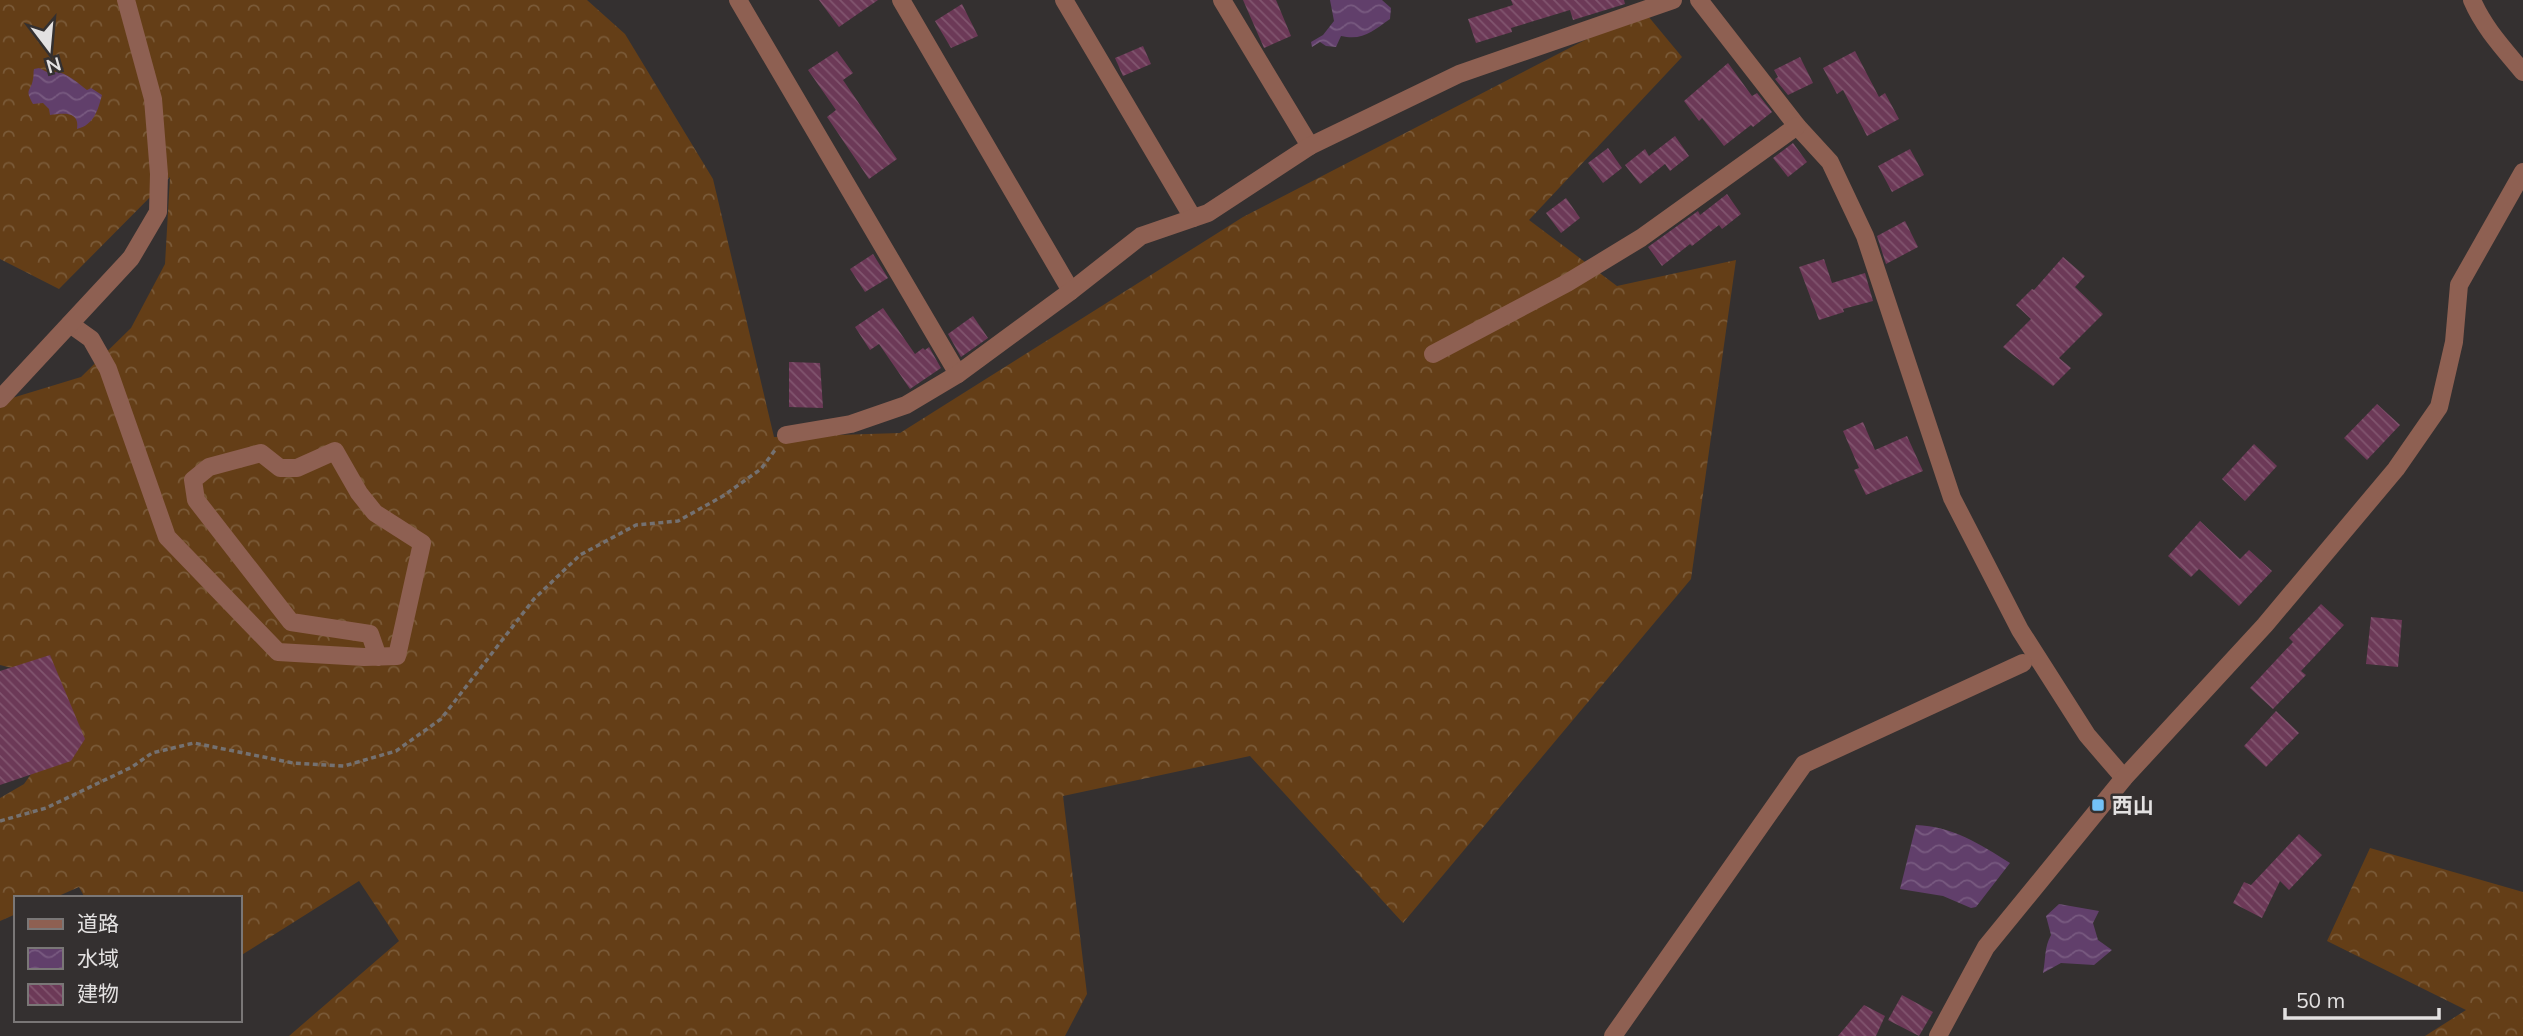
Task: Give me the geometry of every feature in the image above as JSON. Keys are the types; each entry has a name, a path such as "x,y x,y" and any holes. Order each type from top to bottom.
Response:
{"street":[{"path":"4,388 70,324 131,258 158,212 159,174 153,99 125,0"},
{"path":"738,0 958,374"},
{"path":"901,0 1071,291"},
{"path":"1065,0 1193,218"},
{"path":"1222,0 1310,146"},
{"path":"786,435 851,424 906,405 958,374 1141,236 1208,213 1310,146 1460,74 1673,0"},
{"path":"1699,0 1797,126 1830,162 1865,236 1952,498 2020,630 2087,735 2124,778"},
{"path":"2472,0 2495,39 2523,72"},
{"path":"1433,354 1567,283 1641,238 1797,126"},
{"path":"1938,1036 1986,947 2124,778 2273,614 2396,469 2439,407 2454,342 2459,285 2523,172"},
{"path":"70,324 91,339 108,369 167,537 278,652 377,657 397,656 422,543 375,513 359,493 335,451 298,468 280,468 261,453 209,467 193,480 197,500 291,622 370,634 377,657"},
{"path":"1613,1036 1804,764 2023,663"}],"green space":[{"path":"0,0 587,0 625,34 713,179 774,437 900,433 1243,217 1643,10 1682,57 1529,220 1617,286 1736,260 1691,579 1403,923 1250,756 1063,796 1087,994 1065,1036 289,1036 399,941 359,881 242,955 242,896 84,896 79,887 59,896 14,896 14,915 0,921 0,798 24,784 54,742 32,673 0,665 0,393 12,398 81,377 131,328 165,264 170,177 59,289 0,259"},
{"path":"2370,848 2523,892 2523,1036 2425,1036 2466,1010 2327,941"}],"water":[{"path":"1330,0 1382,0 1391,8 1390,19 1362,36 1341,36 1336,47 1320,42 1312,47 1311,42 1323,35 1334,21"},
{"path":"39,68 49,73 64,74 87,90 91,88 102,95 97,111 88,124 77,129 73,116 50,115 49,109 43,103 33,104 29,92 34,69"},
{"path":"1916,825 1954,832 2010,863 1976,907 1971,908 1943,896 1900,889"},
{"path":"2059,904 2099,911 2093,923 2098,940 2112,950 2094,965 2061,963 2043,973 2051,935 2046,916"}],"building":[{"path":"819,0 878,0 839,27"},
{"path":"1243,0 1276,0 1291,36 1264,48"},
{"path":"1511,0 1624,0 1625,4 1573,20 1570,10 1511,28 1512,32 1476,43 1468,19 1513,5"},
{"path":"962,4 978,36 951,48 935,21"},
{"path":"1143,46 1151,64 1123,76 1115,58"},
{"path":"837,51 853,73 843,80 897,159 869,179 827,117 836,110 808,70"},
{"path":"1855,51 1879,97 1885,93 1899,119 1867,136 1843,90 1837,94 1823,68"},
{"path":"1800,57 1813,83 1788,95 1775,79 1778,77 1774,70"},
{"path":"1728,63 1752,96 1757,93 1772,112 1724,146 1702,118 1699,121 1684,101"},
{"path":"1675,136 1689,156 1670,171 1665,164 1640,184 1625,165 1645,149 1649,156"},
{"path":"1793,143 1807,162 1788,177 1773,158"},
{"path":"1608,148 1622,168 1603,183 1588,163"},
{"path":"1910,149 1924,175 1892,192 1878,166"},
{"path":"1727,194 1741,214 1722,229 1719,225 1692,246 1690,244 1662,266 1648,247 1698,211 1700,215"},
{"path":"1566,198 1580,218 1561,233 1546,213"},
{"path":"1905,221 1918,247 1886,264 1877,236"},
{"path":"873,254 888,278 865,292 850,269"},
{"path":"2063,257 2085,276 2075,287 2103,314 2059,358 2071,368 2053,386 2003,347 2031,319 2016,305 2034,290"},
{"path":"1824,259 1832,283 1865,273 1873,301 1843,309 1844,312 1819,320 1799,267"},
{"path":"883,308 915,354 929,347 941,368 910,389 879,344 870,350 855,327"},
{"path":"973,316 988,338 961,357 948,334"},
{"path":"789,362 820,363 823,408 789,407"},
{"path":"2377,404 2400,425 2367,460 2344,438"},
{"path":"1863,422 1875,450 1907,436 1923,471 1866,495 1854,470 1859,468 1843,431"},
{"path":"2254,444 2277,466 2245,501 2222,479"},
{"path":"2200,521 2240,559 2249,550 2272,571 2239,606 2199,569 2191,577 2168,556"},
{"path":"2321,604 2344,625 2301,671 2306,675 2273,709 2250,688 2293,642 2289,638"},
{"path":"2371,617 2402,620 2398,667 2366,664"},
{"path":"50,655 85,739 71,761 0,785 0,671"},
{"path":"2276,711 2299,733 2266,767 2244,746"},
{"path":"2299,834 2322,855 2289,890 2280,881 2262,918 2233,903 2244,882 2251,885"},
{"path":"1902,995 1933,1012 1919,1036 1888,1020"},
{"path":"1864,1005 1885,1016 1876,1036 1838,1036"}],"place":[{"name":"西山","path":"2098,805"}]}
